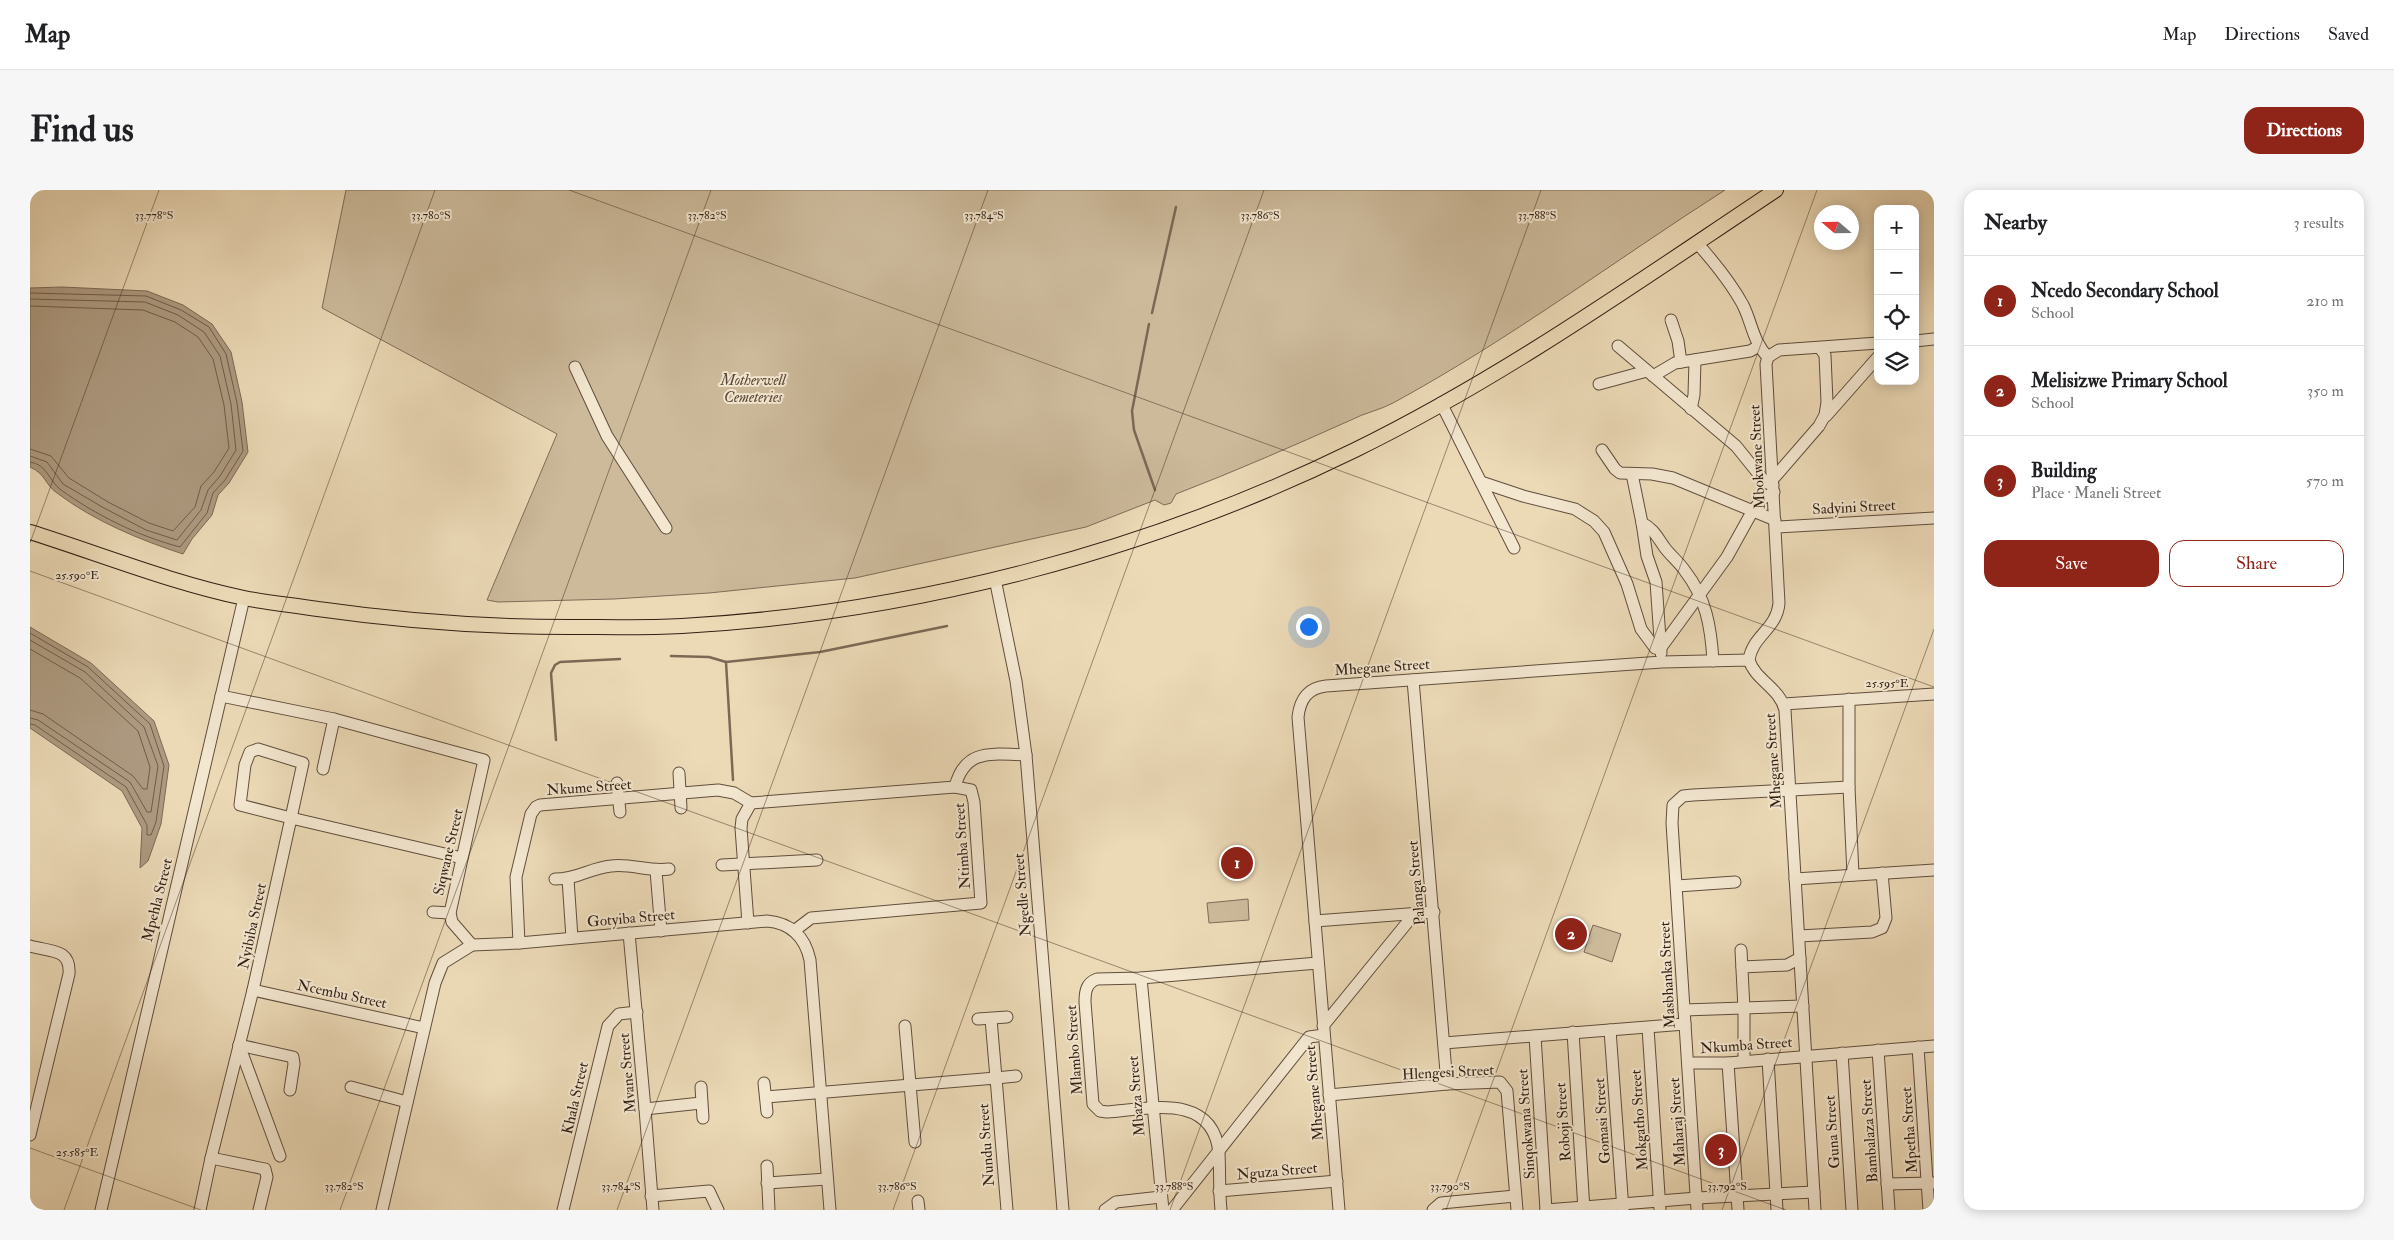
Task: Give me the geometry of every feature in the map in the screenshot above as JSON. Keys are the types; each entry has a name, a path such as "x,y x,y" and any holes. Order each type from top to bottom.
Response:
{"main road":[{"path":"30,532 244,598 448,624 510,627 660,627 746,621 904,598 995,579 1141,537 1256,494 1361,447 1529,353 1776,190"}],"street":[{"path":"1697,242 1716,265 1742,303 1750,320 1758,346 1768,357 1779,350 1874,343"},
{"path":"1671,320 1682,362"},
{"path":"1919,341 1934,340"},
{"path":"1618,346 1736,446 1765,482 1773,485"},
{"path":"1599,384 1650,373 1682,362 1750,351 1758,346"},
{"path":"1820,348 1824,355 1827,402 1824,419"},
{"name":"Mbokwane Street","path":"1749,660 1753,646 1775,621 1779,610 1776,523 1766,364 1768,357"},
{"path":"1691,409 1696,377 1695,360"},
{"path":"1660,649 1727,557 1752,512 1824,419 1874,362"},
{"path":"575,367 607,436 666,528"},
{"path":"1441,403 1514,548"},
{"path":"1602,450 1620,473 1652,474 1673,478 1776,523"},
{"path":"1632,474 1642,523 1646,556 1656,582 1662,662"},
{"path":"1481,482 1523,496 1575,509 1594,521 1604,532 1608,540 1627,584 1642,629 1655,648 1660,649"},
{"name":"Sadyini Street","path":"1776,523 1934,518"},
{"path":"1642,523 1652,528 1665,549 1685,570 1701,594 1708,614 1713,661"},
{"name":"Ngedle Street","path":"995,579 1016,681 1026,755 1063,1210"},
{"name":"Mpehla Street","path":"100,1210 244,598"},
{"name":"Mhegane Street","path":"1339,1210 1298,718 1302,701 1311,690 1319,687 1662,662 1749,660 1751,665 1784,704 1815,1210"},
{"name":"Palanga Street","path":"1413,680 1447,1084"},
{"path":"1784,704 1934,694"},
{"path":"221,696 334,719 323,769"},
{"path":"1849,699 1849,787 1853,875"},
{"name":"Siqwane Street","path":"334,719 442,749 473,755 484,760 450,913 452,922 472,945"},
{"name":"Nyibiba Street","path":"200,1210 253,990 291,818 303,763 258,749 250,752 245,765 240,804 291,818"},
{"path":"955,788 960,772 969,760 989,755 1026,755"},
{"path":"679,773 681,808"},
{"path":"617,784 620,806"},
{"name":"Masbhanka Street","path":"1688,1062 1672,813 1678,800 1693,795 1849,787"},
{"name":"Ntimba Street","path":"751,803 955,788 966,788 973,794 981,903 811,918 794,931"},
{"name":"Nkume Street","path":"519,943 516,877 533,810 540,805 620,806 679,794 724,791 751,803"},
{"path":"748,923 741,823 751,803"},
{"path":"291,818 462,858"},
{"path":"722,865 817,860"},
{"path":"555,879 568,879 610,866 656,871 669,869"},
{"path":"1795,878 1934,870"},
{"path":"656,871 661,931"},
{"path":"1798,936 1872,932 1882,928 1886,918 1882,873"},
{"path":"568,879 572,938"},
{"path":"1677,886 1735,882"},
{"path":"433,912 450,913"},
{"path":"1315,922 1434,912"},
{"path":"1172,1210 1309,1037 1324,1030 1415,913"},
{"name":"Gotyiba Street","path":"382,1210 435,983 443,963 472,945 519,943 748,923 777,922 794,931"},
{"path":"794,931 804,941 810,960 830,1210"},
{"name":"Mvane Street","path":"628,933 646,1109 652,1210"},
{"path":"30,946 67,957 70,964 30,1135"},
{"path":"1740,950 1744,1009 1744,1061"},
{"path":"1742,967 1788,965 1800,958"},
{"name":"Mlambo Street","path":"1221,1210 1218,1151 1214,1133 1198,1115 1190,1110 1177,1107 1106,1112 1100,1111 1093,1104 1085,1002 1086,989 1091,981 1097,980 1318,963"},
{"name":"Mbaza Street","path":"1141,978 1163,1210"},
{"name":"Ncembu Street","path":"253,990 424,1028"},
{"path":"1684,1010 1803,1006"},
{"name":"Khala Street","path":"563,1210 608,1026 619,1014 637,1012"},
{"path":"978,1019 1006,1018"},
{"name":"Nundu Street","path":"991,1019 1007,1210"},
{"path":"1444,1043 1685,1024"},
{"path":"905,1026 915,1142"},
{"name":"Mokgatho Street","path":"1648,1028 1660,1206"},
{"name":"Gomasi Street","path":"1610,1030 1623,1207"},
{"name":"Roboji Street","path":"1573,1032 1584,1208"},
{"name":"Sinqokwana Street","path":"1535,1036 1546,1210"},
{"path":"239,1045 293,1058 294,1064 290,1090"},
{"path":"239,1045 280,1156"},
{"path":"1806,1055 1934,1046"},
{"name":"Mpetha Street","path":"1918,1047 1931,1183 1929,1210"},
{"name":"Bambalaza Street","path":"1878,1050 1889,1210"},
{"name":"Guna Street","path":"1842,1053 1852,1210"},
{"name":"Nkumba Street","path":"1688,1062 1728,1063 1806,1055"},
{"path":"1768,1059 1778,1210"},
{"name":"Maharaj Street","path":"1688,1062 1697,1210"},
{"path":"1728,1063 1738,1210"},
{"path":"766,1097 1016,1076"},
{"name":"Hlengesi Street","path":"1329,1095 1447,1084 1495,1082 1505,1088 1516,1210"},
{"path":"764,1083 767,1112"},
{"path":"351,1087 407,1102"},
{"path":"701,1087 703,1118"},
{"path":"646,1109 701,1103"},
{"path":"211,1158 265,1169 267,1177 259,1210"},
{"path":"767,1166 770,1210"},
{"path":"767,1183 827,1179"},
{"name":"Nguza Street","path":"1219,1191 1336,1181"},
{"path":"1887,1184 1931,1183"},
{"path":"651,1196 709,1191 718,1210"},
{"path":"1546,1210 1660,1206 1697,1198 1814,1192"},
{"path":"1433,1210 1441,1203 1516,1196"},
{"path":"1105,1210 1116,1202 1161,1198"}],"green space":[{"name":"Motherwell Cemeteries","path":"346,190 1725,190 1520,327 1436,379 1383,408 1176,494 1171,503 1164,505 1155,500 1086,527 855,578 709,593 614,599 498,602 487,600 557,434 322,308"},
{"path":"1248,899 1249,920 1209,923 1207,903"},
{"path":"1593,925 1621,934 1612,962 1584,952"}],"water":[{"path":"62,287 147,291 183,305 212,324 231,352 242,402 248,452 229,483 218,495 212,515 192,539 183,554 134,536 86,512 53,490 39,473 30,467 30,288"},
{"path":"30,627 91,663 154,721 169,765 161,824 148,861 140,868 142,828 122,791 30,728"}],"waterway":[{"path":"1152,313 1176,207"},
{"path":"1149,324 1132,411 1134,430 1155,490"},
{"path":"733,780 726,662 820,652 947,626"},
{"path":"671,656 709,657 726,662"},
{"path":"556,740 551,673 555,665 560,662 620,659"}],"place":[{"name":"Ncedo Secondary School","path":"1237,863"},
{"name":"Melisizwe Primary School","path":"1571,934"},
{"name":"Building","path":"1721,1150"}]}
